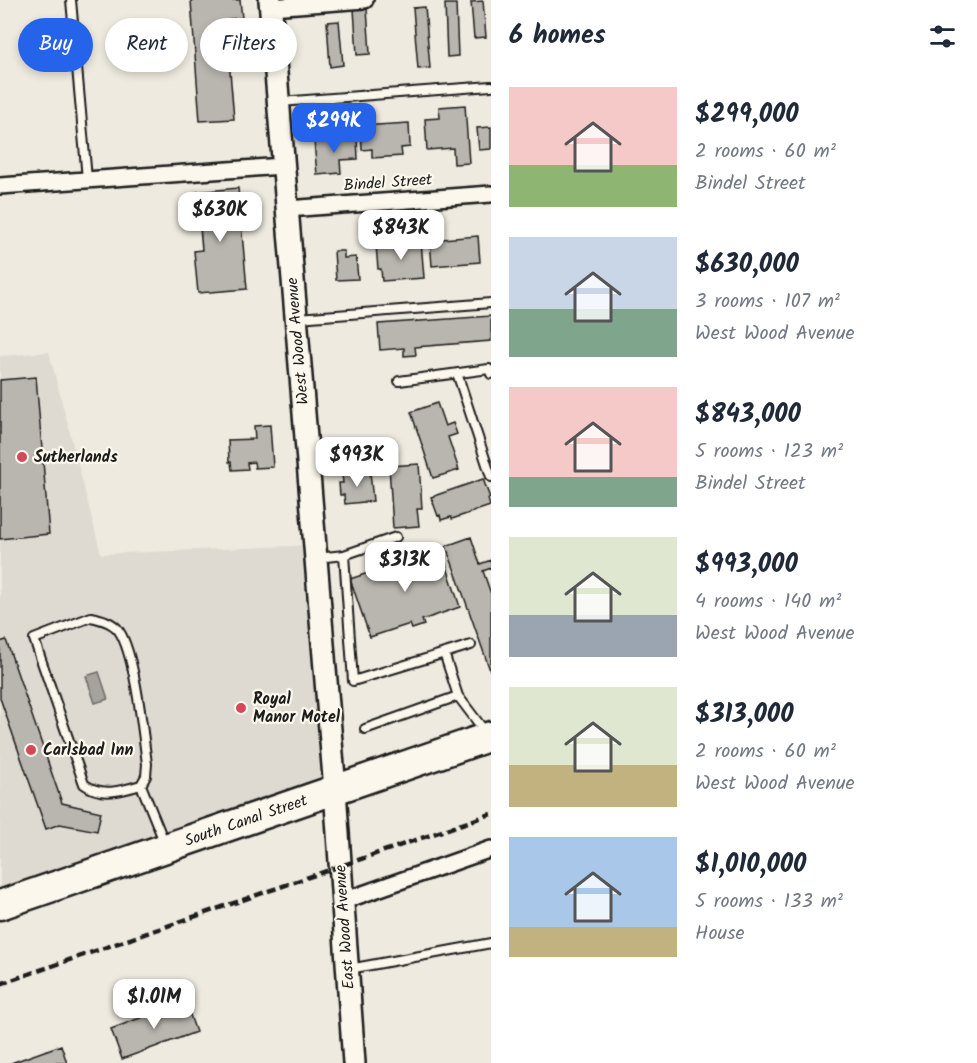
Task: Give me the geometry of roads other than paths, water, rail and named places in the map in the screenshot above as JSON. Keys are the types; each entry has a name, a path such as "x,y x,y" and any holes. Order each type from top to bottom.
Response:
{"highway":[{"name":"South Canal Street","path":"0,905 490,736"}],"street":[{"path":"270,3 365,0"},
{"name":"West Wood Avenue","path":"270,3 335,790"},
{"path":"0,186 283,166"},
{"name":"Bindel Street","path":"287,209 491,194"},
{"name":"East Wood Avenue","path":"335,790 354,1063"},
{"path":"343,901 491,849"}],"lane":[{"path":"71,0 87,179"},
{"path":"278,102 491,86"},
{"path":"296,318 491,303"},
{"path":"399,381 489,369 491,374"},
{"path":"457,373 491,477"},
{"path":"316,558 344,555 396,537"},
{"path":"344,555 353,681 471,645"},
{"path":"91,617 104,619 119,630 132,669 147,764 146,776 141,785 112,792 93,791 84,784 34,639 91,617"},
{"path":"444,653 458,696 490,736"},
{"path":"365,729 458,696"},
{"path":"141,785 167,848"},
{"path":"348,970 491,943"}],"railway":[{"path":"0,984 491,814"}],"place":[{"name":"Sutherlands","path":"22,457"},
{"name":"Royal Manor Motel","path":"241,708"},
{"name":"Carlsbad Inn","path":"31,750"}]}
